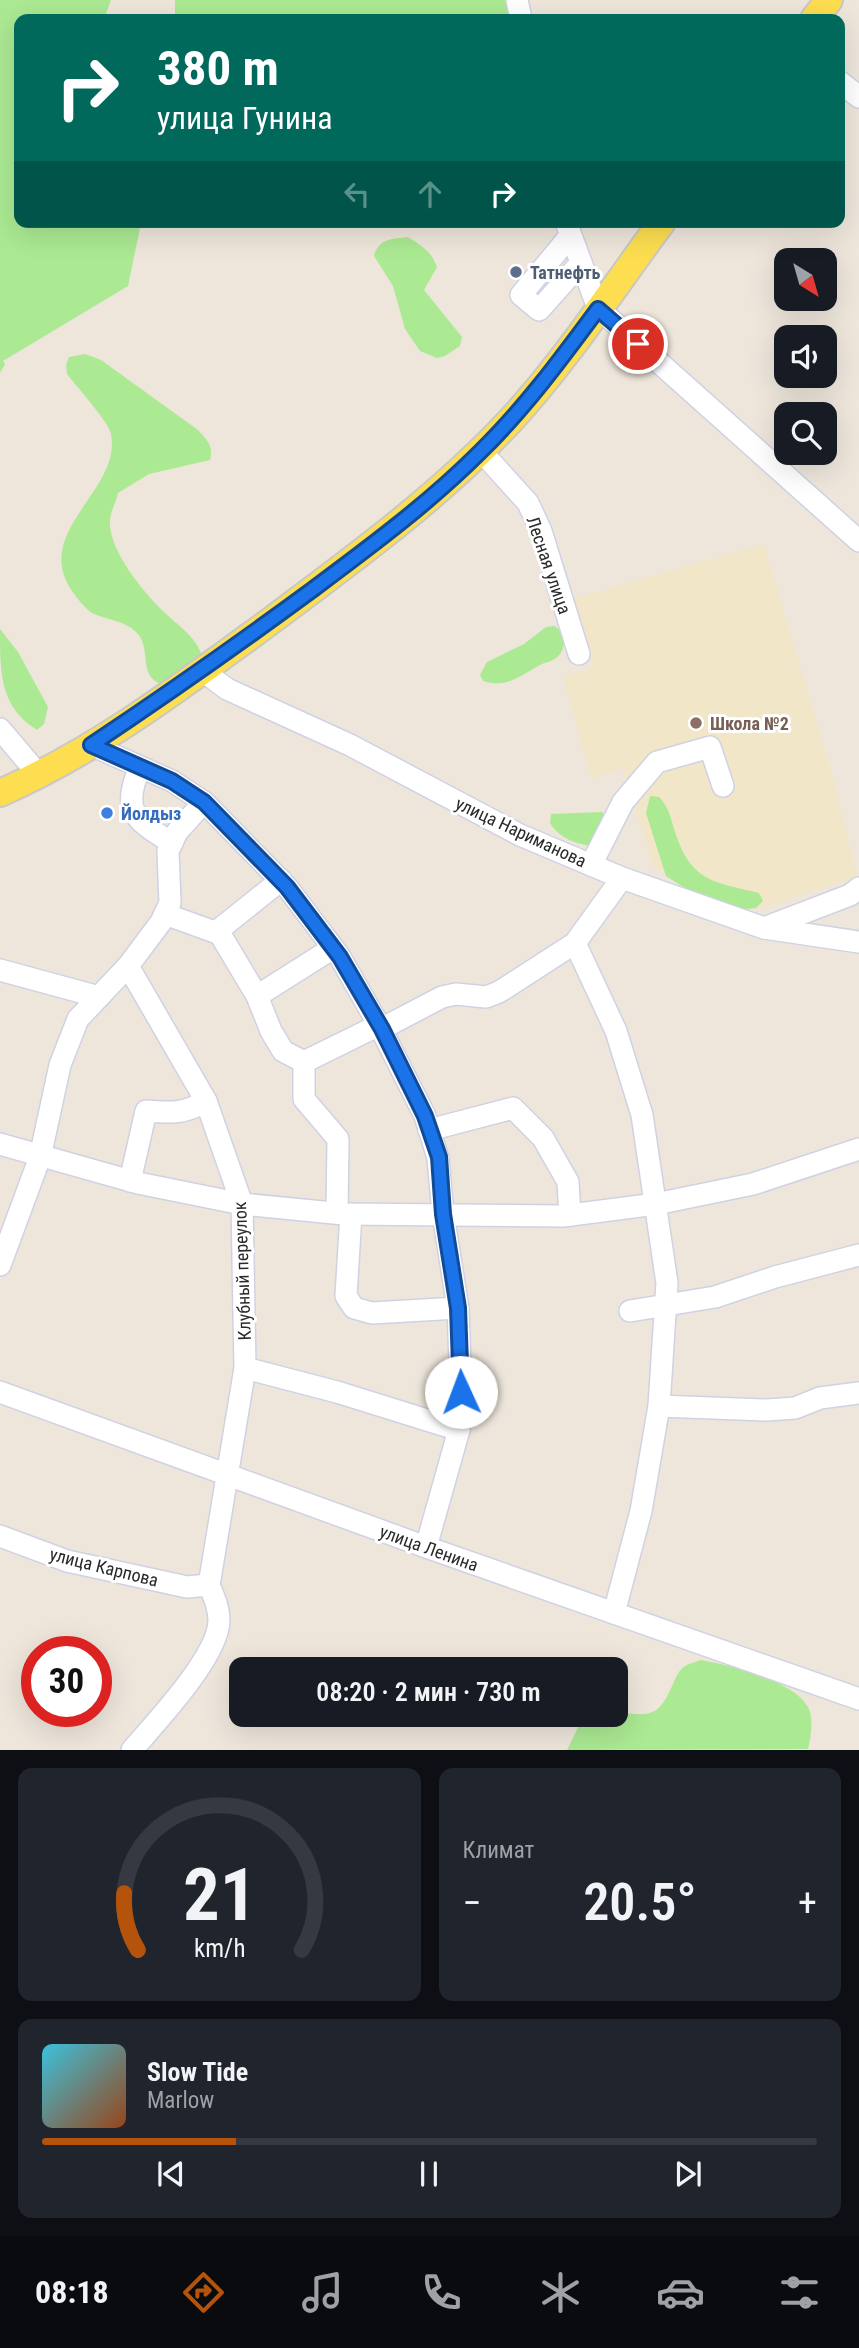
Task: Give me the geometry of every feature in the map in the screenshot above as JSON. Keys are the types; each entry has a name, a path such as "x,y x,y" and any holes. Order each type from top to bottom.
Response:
{"main road":[{"path":"818,14 829,0"},
{"path":"0,793 39,775 91,745 203,671 438,493 547,379 659,228"}],"street":[{"path":"845,86 859,97"},
{"path":"568,229 521,295 539,310 580,264"},
{"path":"568,229 598,309 859,541"},
{"name":"Лесная улица","path":"481,451 527,503 541,531 579,654"},
{"name":"улица Нариманова","path":"203,671 227,689 350,745 520,835 622,878 764,928 859,942"},
{"path":"0,729 39,775"},
{"path":"91,745 172,781 204,802 281,880 333,948 380,1027 425,1116 439,1157 443,1214 458,1308 461,1392 459,1430 426,1547"},
{"path":"591,864 623,802 657,762 710,747 723,786"},
{"path":"140,766 133,784 132,806 139,822 172,843"},
{"path":"0,1265 40,1157 60,1065 78,1019 128,966 164,914 170,903 168,851 177,832 204,802"},
{"path":"304,1062 442,998 456,994 486,997 499,992 575,943 622,878"},
{"path":"216,932 281,880"},
{"path":"764,928 850,895 859,888"},
{"path":"164,914 220,934 257,996 271,1031 284,1051 304,1062"},
{"path":"575,943 616,1031 642,1115 667,1283 659,1406 640,1511 614,1613"},
{"path":"257,996 333,948"},
{"name":"Клубный переулок","path":"128,966 206,1101 242,1204 245,1368 209,1585"},
{"path":"0,970 99,998"},
{"path":"304,1062 304,1099 338,1139 344,1214 346,1296 354,1308 372,1313 458,1308"},
{"path":"130,1181 146,1111 191,1110 206,1101"},
{"path":"429,1130 513,1108 543,1138 568,1182 570,1215"},
{"path":"0,1144 130,1181 242,1204 344,1214 570,1215 656,1204 753,1184 859,1149"},
{"path":"630,1311 715,1297 775,1277 859,1255"},
{"path":"245,1368 337,1392 459,1430"},
{"name":"улица Ленина","path":"0,1392 426,1547 859,1699"},
{"path":"659,1406 767,1410 795,1408 820,1398 859,1393"},
{"name":"улица Карпова","path":"0,1536 67,1561 187,1587 209,1585"},
{"path":"132,1749 189,1684 208,1650 219,1624 218,1605 209,1585"}],"shaded area":[{"name":"Школа №2","path":"764,544 834,781 857,876 762,908 653,867 623,769 591,778 563,677 593,668 573,599"}],"green space":[{"path":"0,0 111,0 106,14 14,14 14,228 140,228 128,286 3,361 5,364 0,373"},
{"path":"175,0 509,0 513,14 175,14"},
{"path":"408,237 426,249 435,262 437,267 424,290 462,337 460,346 445,356 437,358 420,351 405,329 393,286 374,256 383,243"},
{"path":"85,354 101,360 198,430 210,447 210,460 149,474 118,493 110,519 114,543 128,569 155,603 191,637 202,656 165,685 151,677 138,634 123,624 88,610 72,591 62,569 62,549 69,530 104,474 111,455 109,428 67,374 69,357"},
{"path":"554,626 563,637 560,655 507,682 483,681 480,675 487,662 524,644 546,627"},
{"path":"0,629 18,652 48,707 44,724 37,730 25,721 9,700 2,675"},
{"path":"650,796 659,797 665,805 681,849 697,870 717,882 759,893 763,901 756,908 730,906 688,890 666,876 646,813"},
{"path":"602,812 613,825 603,846 573,842 560,834 550,823 551,814"},
{"path":"701,1660 727,1666 759,1675 789,1689 808,1707 811,1733 808,1749 567,1750 578,1727 628,1727 628,1713 645,1714 658,1709 677,1676 687,1665"}],"place":[{"name":"Татнефть","path":"516,272"},
{"name":"Школа №2","path":"696,723"},
{"name":"Йолдыз","path":"107,813"}],"route":[{"path":"461,1392 458,1308 443,1214 439,1157 425,1116 382,1029 340,957 287,887 204,802 172,781 91,745 203,671 438,493 530,399 598,309 638,344"}]}
